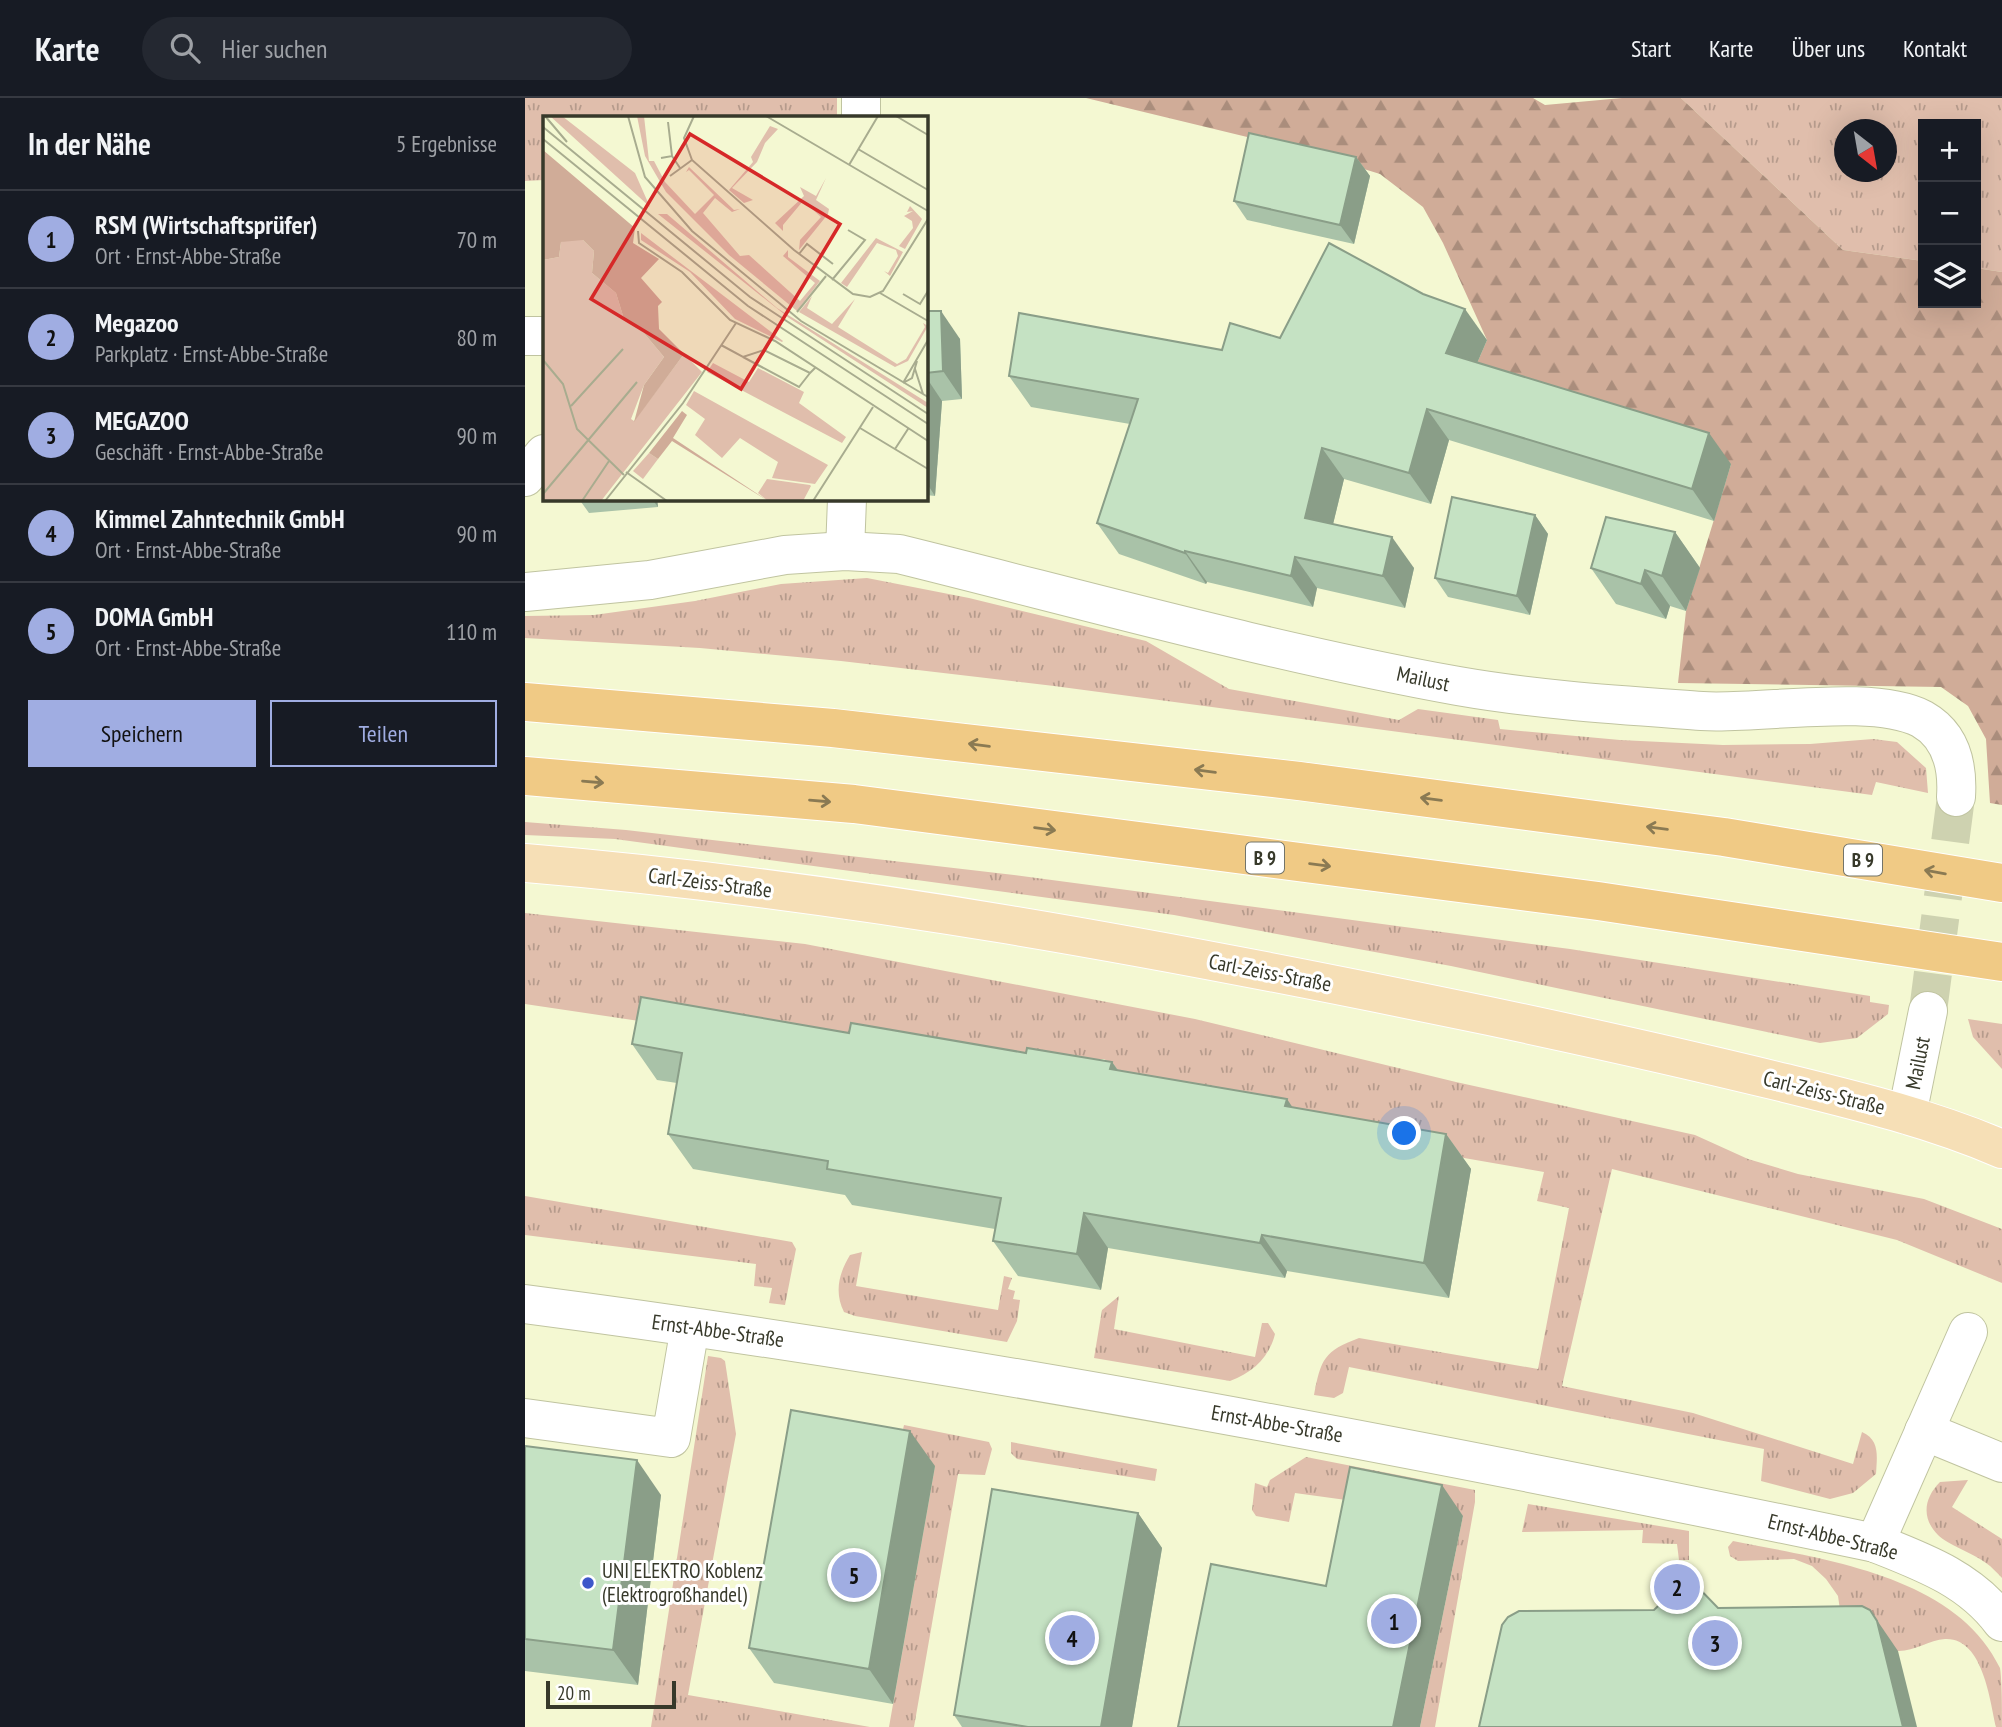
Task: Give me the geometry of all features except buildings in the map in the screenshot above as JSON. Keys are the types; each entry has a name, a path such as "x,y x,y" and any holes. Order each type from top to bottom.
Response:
{"highway":[{"name":"B 9","path":"525,702 833,728 1299,781 1724,837 2002,883"},
{"name":"B 9","path":"525,776 853,804 1598,901 2002,962"}],"main road":[{"name":"Carl-Zeiss-Straße","path":"525,863 840,899 995,920 1565,1032 1692,1060 1907,1115 2002,1149"}],"street":[{"path":"861,98 861,116"},
{"path":"525,336 543,336"},
{"path":"525,477 543,455"},
{"path":"845,551 847,500"},
{"name":"Mailust","path":"525,592 650,580 785,555 845,551 899,554 1274,648 1460,686 1566,700 1707,711 1849,707 1892,710 1922,720 1942,736 1952,752 1957,773 1956,797"},
{"name":"Mailust","path":"1907,1115 1928,1011"},
{"name":"Ernst-Abbe-Straße","path":"525,1304 690,1327 1252,1419 1511,1468 1875,1543 1931,1565 1975,1591 2002,1622"},
{"path":"525,1418 671,1438 690,1327"},
{"path":"1875,1543 1968,1332"},
{"path":"1924,1432 2002,1463"}],"green space":[{"path":"525,98 837,98 837,116 543,116 543,180 525,181"},
{"path":"1086,98 1533,98 1545,105 1622,98 1681,98 1843,250 1918,260 1918,308 1981,308 1981,269 2002,272 2002,805 1990,803 1986,739 1968,706 1941,687 1678,683 1686,611 1731,464 1468,384 1487,340 1443,243 1423,207 1380,174 1309,152"},
{"path":"1681,98 2002,98 2002,272 1981,269 1981,119 1918,119 1918,260 1843,250"},
{"path":"867,578 969,598 1146,641 1229,689 1399,720 1418,709 1498,720 1500,729 1620,740 1723,745 1810,744 1873,739 1897,742 1926,768 1928,793 1876,782 1872,795 1054,686 841,661 700,648 525,638 525,616 594,615 695,601 781,584"},
{"path":"525,822 626,830 1014,875 1570,949 1870,996 1870,1002 1889,1005 1888,1014 1857,1038 1820,1043 1451,966 1174,915 615,839 525,835"},
{"path":"525,913 805,944 1195,1019 1456,1082 1695,1135 1748,1159 1798,1174 1924,1199 2002,1229 2002,1283 1897,1240 1612,1169 1562,1386 1693,1413 1853,1464 1862,1432 1868,1435 1875,1444 1876,1474 1853,1493 1830,1499 1761,1481 1764,1449 1349,1367 1343,1393 1334,1398 1314,1395 1326,1358 1338,1347 1359,1338 1538,1369 1569,1208 1537,1201 1544,1172 1326,1134 1114,1081 1113,1064 1104,1059 1085,1060 646,1022 525,1004"},
{"path":"1968,1019 2002,1024 2002,1069 1973,1037"},
{"path":"525,1196 792,1242 796,1249 785,1305 769,1303 772,1288 754,1286 756,1264 525,1235"},
{"path":"862,1252 856,1286 998,1310 1004,1276 1012,1278 1008,1289 1015,1291 1013,1299 1020,1300 1017,1321 1007,1342 844,1312 839,1297 843,1269 850,1255"},
{"path":"1119,1296 1114,1329 1255,1357 1262,1323 1268,1323 1275,1334 1269,1350 1259,1363 1230,1381 1094,1358 1102,1310"},
{"path":"708,1356 725,1361 736,1434 688,1695 870,1727 651,1727"},
{"path":"904,1425 989,1442 992,1449 985,1475 958,1474 914,1727 889,1727 935,1466 896,1460"},
{"path":"1011,1442 1157,1469 1155,1481 1017,1459 1011,1453"},
{"path":"1306,1457 1475,1490 1435,1727 1420,1727 1463,1516 1295,1493 1289,1522 1256,1516 1252,1510 1255,1483 1267,1487 1270,1480"},
{"path":"1968,1480 1952,1507 2002,1539 2002,1578 1990,1566 1938,1535 1929,1522 1928,1501 1940,1482"},
{"path":"1528,1504 1689,1531 1689,1560 1679,1560 1677,1544 1642,1543 1643,1530 1522,1532"},
{"path":"1733,1541 1806,1555 1883,1576 1920,1592 1952,1611 1980,1637 2000,1668 2002,1727 1996,1727 1983,1672 1968,1648 1958,1641 1945,1639 1897,1651 1844,1638 1838,1596 1812,1566 1794,1559 1738,1561 1730,1556 1728,1547"}],"tunnel":[{"path":"1928,1011 1956,797"}],"place":[{"name":"DOMA GmbH","path":"854,1575"},
{"name":"UNI ELEKTRO Koblenz (Elektrogroßhandel)","path":"588,1583"},
{"name":"Megazoo","path":"1677,1587"},
{"name":"RSM (Wirtschaftsprüfer)","path":"1394,1621"},
{"name":"Kimmel Zahntechnik GmbH","path":"1072,1638"},
{"name":"MEGAZOO","path":"1715,1643"}]}
